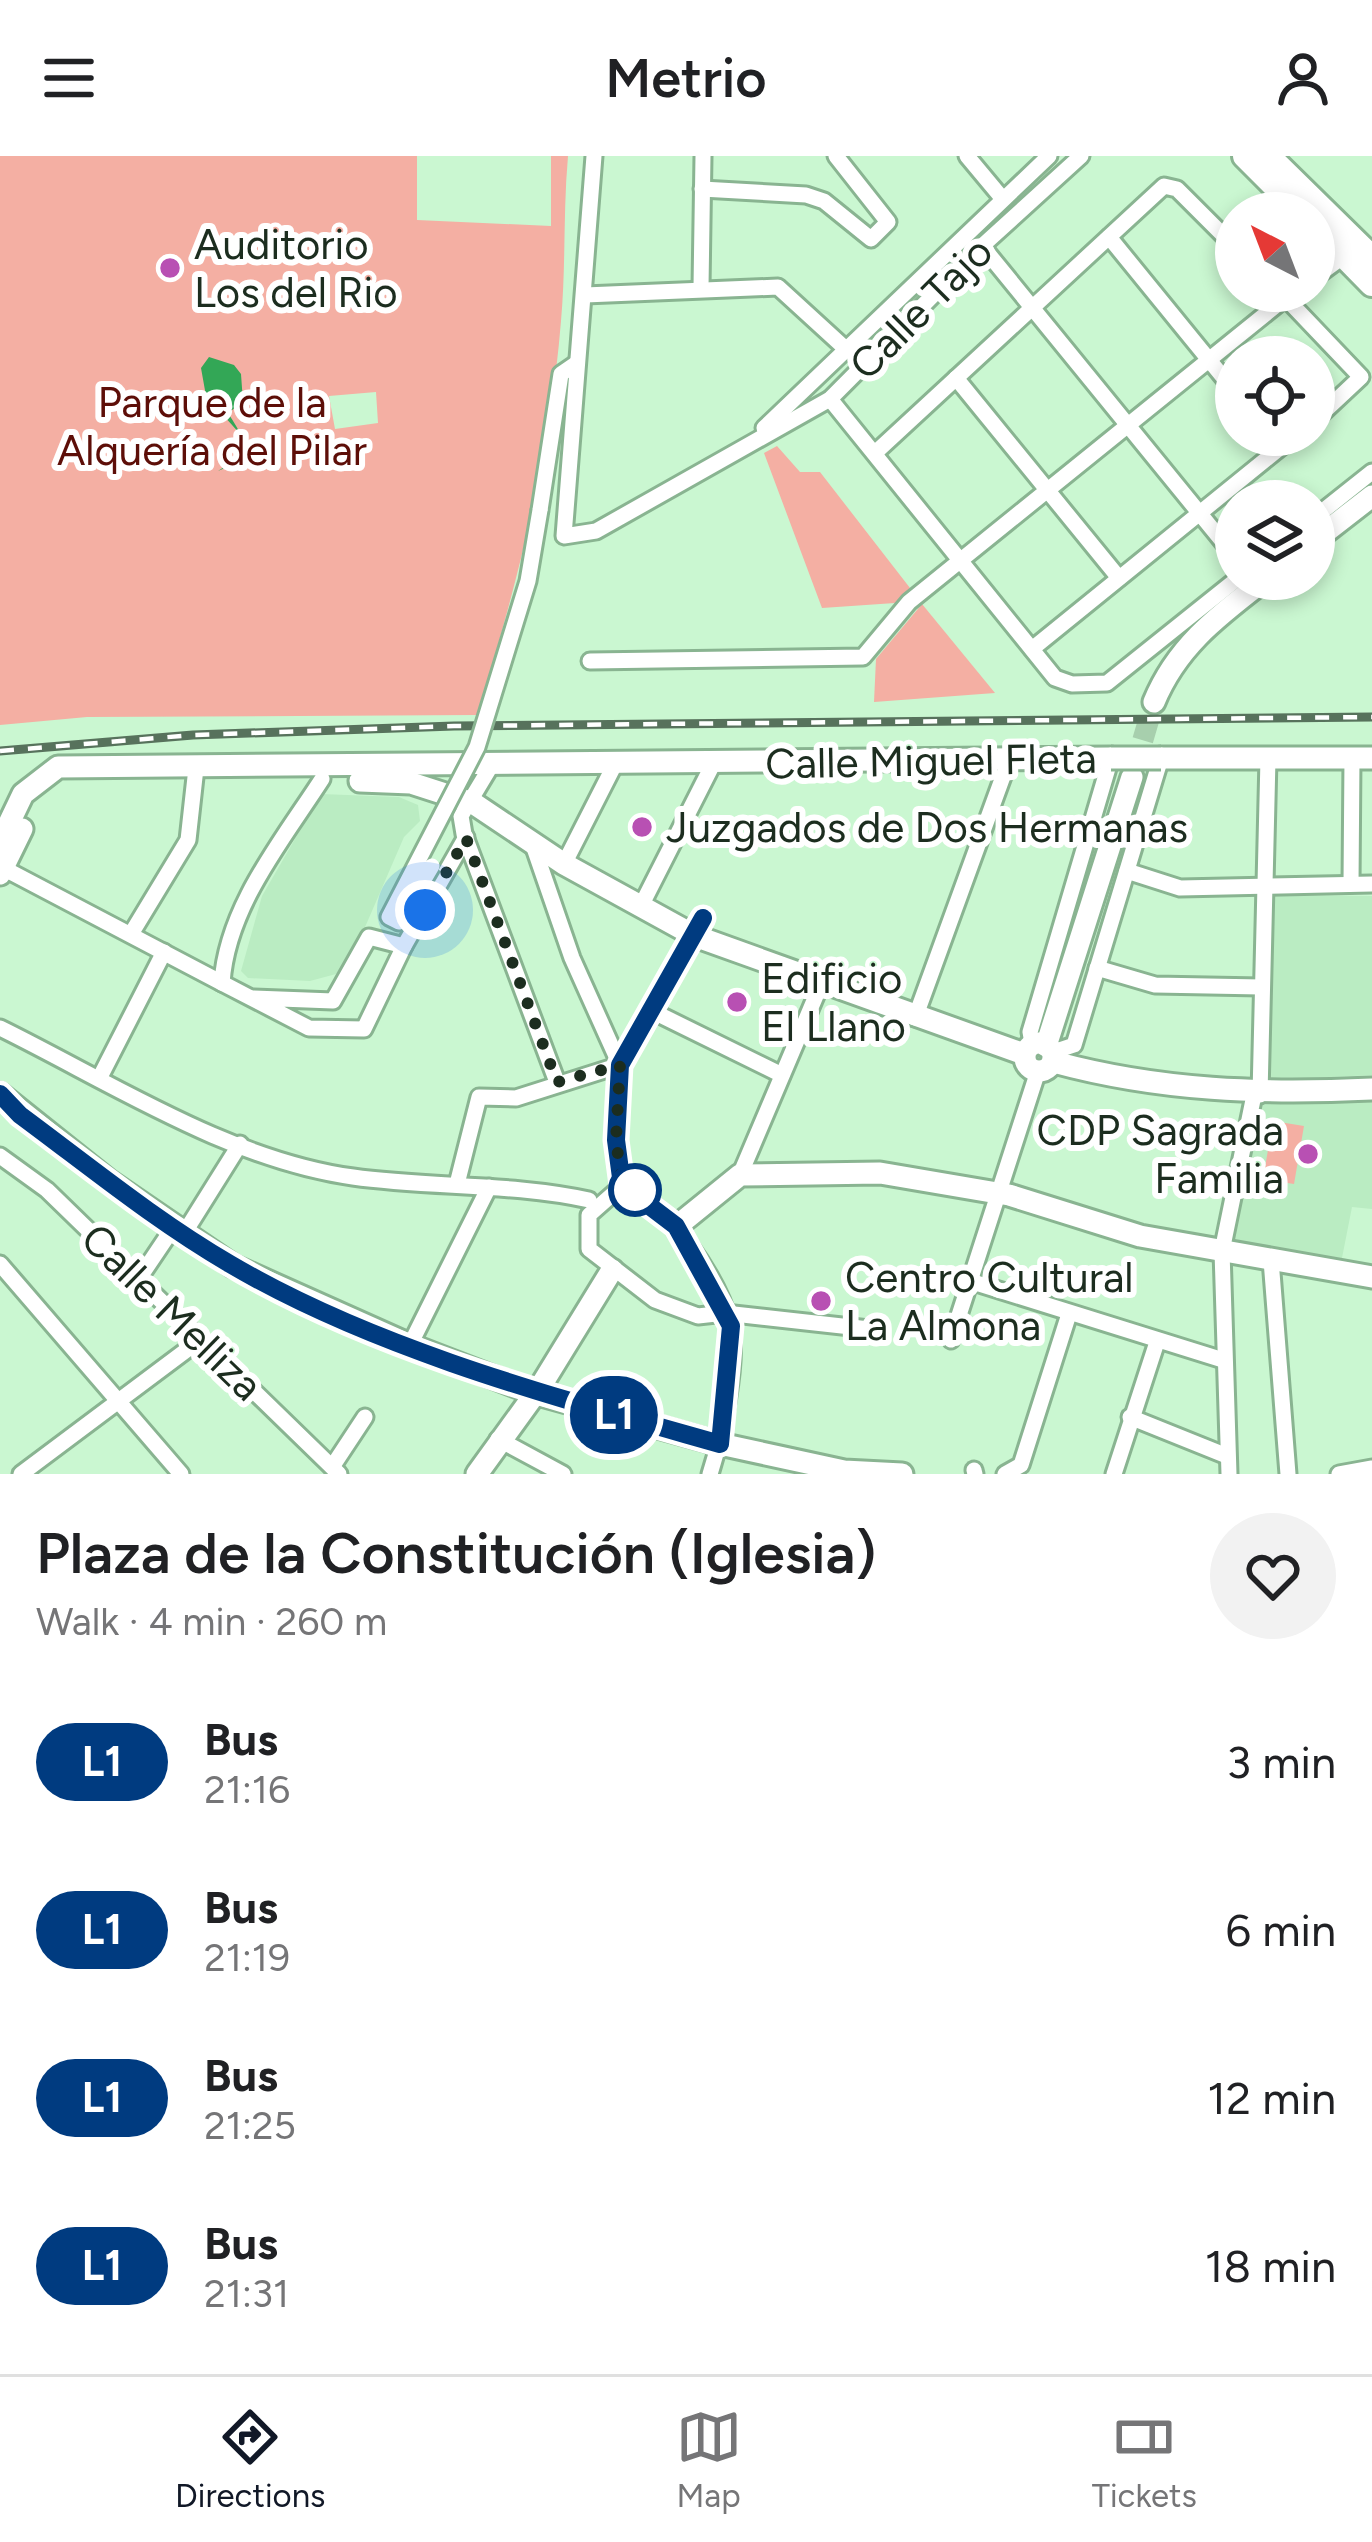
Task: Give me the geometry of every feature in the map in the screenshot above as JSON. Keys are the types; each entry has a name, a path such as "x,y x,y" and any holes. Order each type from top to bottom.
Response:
{"main road":[{"path":"1245,156 1281,192"},
{"path":"1268,156 1361,247 1372,284"}],"street":[{"path":"375,938 477,747 528,581 561,374 578,363 594,156"},
{"path":"701,287 704,156"},
{"path":"702,188 806,195 824,201 871,239 883,233 888,222 836,156"},
{"path":"967,156 1002,198"},
{"name":"Calle Tajo","path":"748,442 1049,156"},
{"name":"Calle Tajo","path":"578,363 564,536 596,531 830,400 982,246 1081,156"},
{"path":"875,454 1164,186 1178,189 1215,227"},
{"path":"1109,237 1215,366"},
{"path":"982,246 1215,532"},
{"path":"1335,264 1361,247"},
{"path":"585,295 778,287 848,351"},
{"path":"590,661 863,658 909,602 1263,312"},
{"path":"1303,312 1324,336"},
{"path":"1335,348 1361,377 1335,401"},
{"path":"956,378 1119,578"},
{"path":"830,400 1055,678 1072,684 1107,683 1215,597"},
{"path":"1032,649 1199,513 1260,456"},
{"path":"1335,501 1372,472"},
{"path":"1335,525 1372,496"},
{"path":"1154,702 1168,668 1190,642 1240,600"},
{"path":"1041,1055 1030,1032 1111,758"},
{"path":"1041,1055 1074,1045 1161,758"},
{"path":"1130,1417 1228,1465 1222,1251 1257,1095 1268,758"},
{"path":"1351,884 1362,758"},
{"name":"Calle Miguel Fleta","path":"328,774 616,762 1362,758"},
{"path":"915,1018 1010,760"},
{"path":"564,864 616,762"},
{"path":"641,906 713,764"},
{"path":"491,766 473,803 461,816 557,1082"},
{"path":"58,767 2,871 309,1028 364,1028 466,838"},
{"path":"0,842 23,794 58,767 199,768 411,783 473,803 564,864 694,936 915,1018 1129,1082 1257,1095 1372,1089"},
{"path":"131,934 188,839 199,768"},
{"path":"222,982 224,954 257,880 328,774"},
{"path":"951,1340 1132,777"},
{"path":"533,843 572,958 620,1065 616,1140 622,1185 676,1226 731,1326 720,1444 710,1474"},
{"path":"389,917 399,922 432,866"},
{"path":"1126,871 1180,888 1372,884"},
{"path":"458,1184 479,1096 517,1098 620,1065 694,936"},
{"path":"253,998 333,1001 369,937 404,946"},
{"path":"100,1077 164,952"},
{"path":"1097,968 1155,985 1261,987"},
{"path":"676,1226 740,1175 821,985"},
{"path":"652,1011 782,1076"},
{"path":"0,1028 240,1144 351,1177 590,1200"},
{"path":"0,1094 20,1115 178,1232 264,1282 410,1345 535,1393 720,1444 844,1471 902,1474"},
{"path":"138,1280 240,1144"},
{"name":"Calle Melliza","path":"0,1156 47,1190 336,1470"},
{"path":"740,1175 880,1173 996,1193 1140,1236 1372,1277"},
{"path":"622,1185 596,1205 586,1232 589,1249 669,1305 698,1316 724,1313 878,1330"},
{"path":"410,1345 489,1187"},
{"path":"1271,1260 1288,1474"},
{"path":"0,1264 7,1286 181,1474"},
{"path":"477,1474 613,1270"},
{"path":"973,1282 1223,1360"},
{"path":"1015,1467 1069,1314"},
{"path":"22,1474 200,1340"},
{"path":"1114,1474 1157,1342"},
{"path":"336,1470 365,1417"},
{"path":"498,1439 563,1474"},
{"path":"1339,1474 1372,1468"}],"shaded area":[{"path":"209,357 234,365 241,374 243,402 228,413 240,434 206,396 201,368"},
{"path":"321,794 399,797 418,805 420,821 404,837 359,941 336,974 310,981 248,978 241,971 262,896"},
{"path":"1273,895 1372,896 1372,1075 1270,1080"},
{"name":"CDP Sagrada Familia","path":"1372,1097 1372,1209 1352,1207 1341,1263 1227,1245 1255,1100"}],"green space":[{"name":"Parque de la Alquería del Pilar","path":"0,156 417,156 417,220 551,226 551,156 568,156 563,300 549,421 518,569 477,715 87,717 0,725","holes":["376,392 378,423 335,429 329,396"]},
{"path":"777,446 800,472 820,472 910,588 895,603 822,608 764,453"},
{"path":"922,604 995,693 874,702 876,659"},
{"path":"1273,1121 1304,1126 1294,1184 1263,1179"}],"tunnel":[{"path":"1134,770 1154,702"}],"railway":[{"path":"0,751 193,735 454,726 1372,717"}],"bus line":[{"name":"L1","path":"0,1094 20,1115 183,1235 264,1282 535,1393 720,1444 731,1326 676,1226 635,1190 622,1185 616,1140 620,1065 703,918"}],"place":[{"name":"Auditorio Los del Rio","path":"170,268"},
{"name":"Juzgados de Dos Hermanas","path":"642,827"},
{"name":"Edificio El Llano","path":"737,1002"},
{"name":"CDP Sagrada Familia","path":"1308,1154"},
{"name":"Centro Cultural La Almona","path":"821,1301"}],"route":[{"path":"425,910 466,838 557,1082 620,1065 616,1140 622,1185 635,1190"}]}
